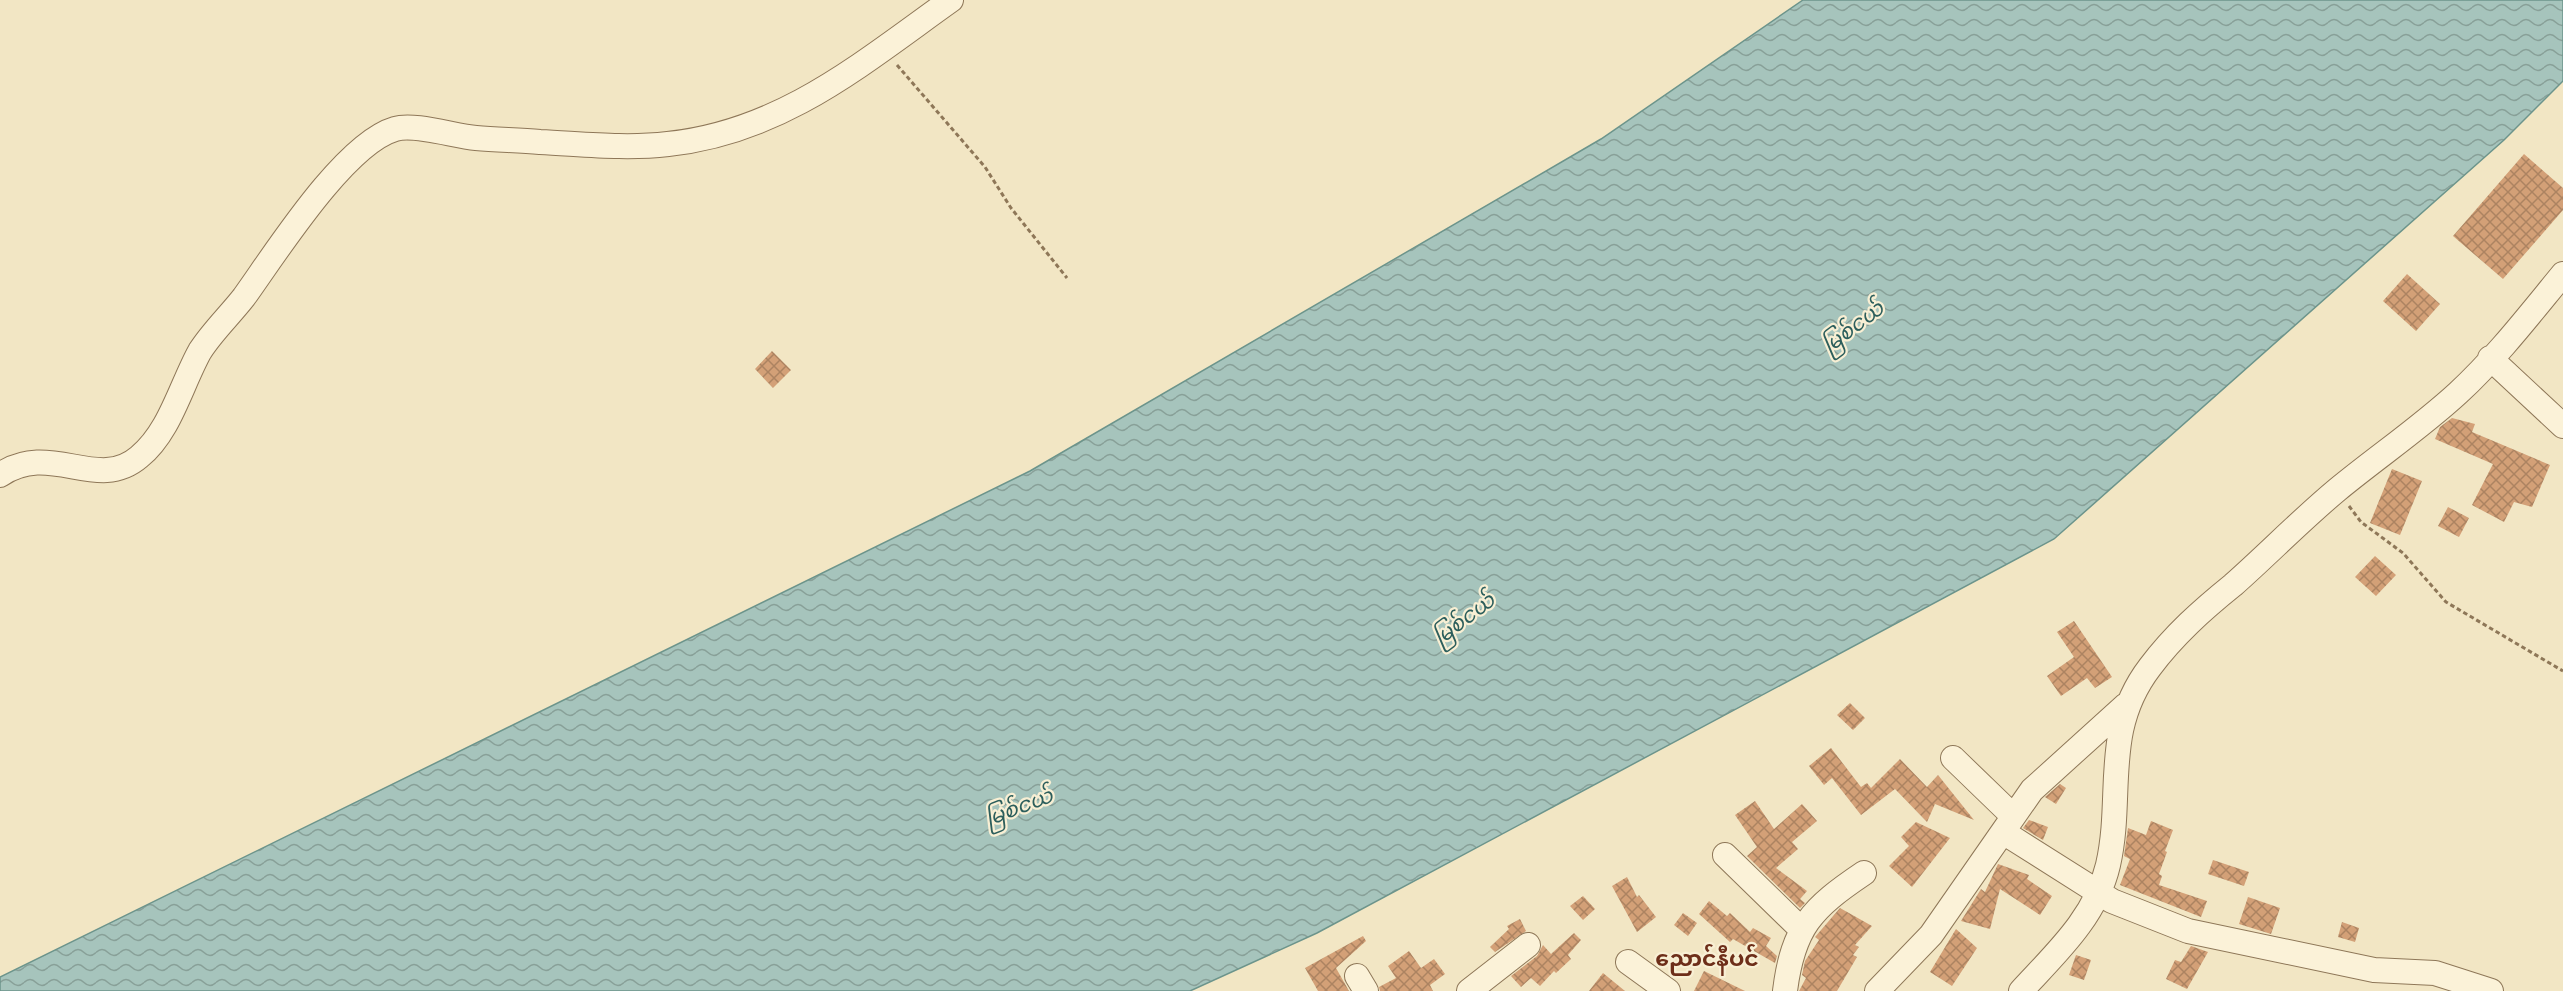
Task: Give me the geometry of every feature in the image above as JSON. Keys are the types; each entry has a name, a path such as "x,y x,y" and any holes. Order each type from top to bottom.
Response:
{"street":[{"path":"0,475 35,460 87,470 117,468 140,457 167,418 202,348 245,296 282,239 353,158 377,138 393,129 414,129 475,138 622,147 679,143 762,121 807,100 951,0"},
{"path":"2021,991 2081,924 2108,866 2120,730 2128,704 2148,668 2200,610 2233,584 2336,490 2442,407 2490,358 2563,274"},
{"path":"2490,358 2563,426"},
{"path":"1877,991 1931,935 2008,824 2047,774 2128,704"},
{"path":"1953,758 2008,824 2098,891 2125,907 2207,936 2390,972 2435,973 2490,991"},
{"path":"1725,855 1801,929"},
{"path":"1785,991 1793,946 1801,929 1823,904 1864,873"},
{"path":"1469,991 1528,945"},
{"path":"1628,962 1668,991"}],"path":[{"path":"882,48 985,167 1011,208 1067,278"},
{"path":"2336,490 2361,522 2403,553 2446,602 2563,670"}],"water":[{"name":"မြစ်ငယ်","path":"1803,0 2563,0 2563,81 2504,140 2054,539 1317,933 1190,991 0,991 0,977 1030,471 1601,139"}],"building":[{"path":"2524,154 2563,188 2563,210 2503,279 2453,236"},
{"path":"2407,274 2440,304 2416,331 2383,301"},
{"path":"772,351 791,370 773,388 755,369"},
{"path":"2452,418 2475,424 2472,432 2550,465 2532,507 2514,502 2504,522 2472,505 2493,464 2435,439 2440,427"},
{"path":"2392,469 2422,481 2400,535 2370,523"},
{"path":"2448,507 2469,518 2459,537 2438,526"},
{"path":"2375,556 2396,575 2376,596 2355,577"},
{"path":"2074,621 2112,677 2095,688 2087,678 2061,696 2047,676 2074,657 2057,632"},
{"path":"1850,703 1865,718 1853,730 1837,715"},
{"path":"1831,748 1861,787 1867,783 1871,788 1900,759 1927,787 1938,775 1974,820 1935,804 1927,822 1895,789 1861,815 1832,778 1824,785 1809,766"},
{"path":"2060,784 2066,788 2056,804 2045,797"},
{"path":"1755,801 1774,829 1802,804 1817,821 1792,842 1798,849 1776,868 1807,891 1800,899 1805,903 1800,908 1747,856 1757,847 1735,815"},
{"path":"2029,820 2048,827 2043,840 2023,828"},
{"path":"2151,821 2173,830 2159,874 2162,876 2159,885 2207,901 2201,917 2120,885 2130,859 2124,856 2128,828 2146,835"},
{"path":"1916,822 1950,838 1912,887 1889,866 1909,846 1901,837"},
{"path":"2213,860 2249,872 2244,886 2208,874"},
{"path":"1998,864 2029,875 2027,879 2052,896 2040,915 2000,889 1990,929 1961,921 1981,889 1985,892"},
{"path":"1627,877 1637,897 1639,895 1656,917 1637,932 1612,886"},
{"path":"1583,896 1595,909 1583,920 1570,906"},
{"path":"2248,897 2280,908 2271,934 2239,924"},
{"path":"1709,901 1727,916 1730,913 1750,932 1753,928 1771,938 1766,946 1777,956 1775,963 1733,939 1730,942 1699,914"},
{"path":"1840,908 1872,926 1855,945 1859,947 1853,955 1857,957 1837,991 1799,991 1806,978 1802,975 1805,961 1819,940 1815,937"},
{"path":"1683,913 1697,923 1688,936 1674,925"},
{"path":"1520,919 1526,931 1495,952 1490,947 1509,929 1507,926"},
{"path":"2342,922 2359,928 2355,942 2338,937"},
{"path":"1956,929 1977,948 1952,986 1930,972"},
{"path":"1574,933 1581,940 1568,955 1571,959 1556,973 1554,971 1540,986 1531,978 1521,987 1511,976 1537,956 1543,945 1551,954"},
{"path":"1363,936 1366,941 1336,968 1349,991 1318,991 1305,968"},
{"path":"2191,946 2208,952 2187,989 2166,979 2175,960 2181,962"},
{"path":"1409,951 1421,968 1434,959 1445,974 1430,985 1433,991 1380,991 1379,987 1396,978 1388,966"},
{"path":"2076,955 2091,960 2084,980 2069,975"},
{"path":"1704,971 1745,991 1694,991"},
{"path":"1603,973 1625,991 1589,991"}],"district":[{"name":"ညောင်နီပင်","path":"1707,958"}]}
